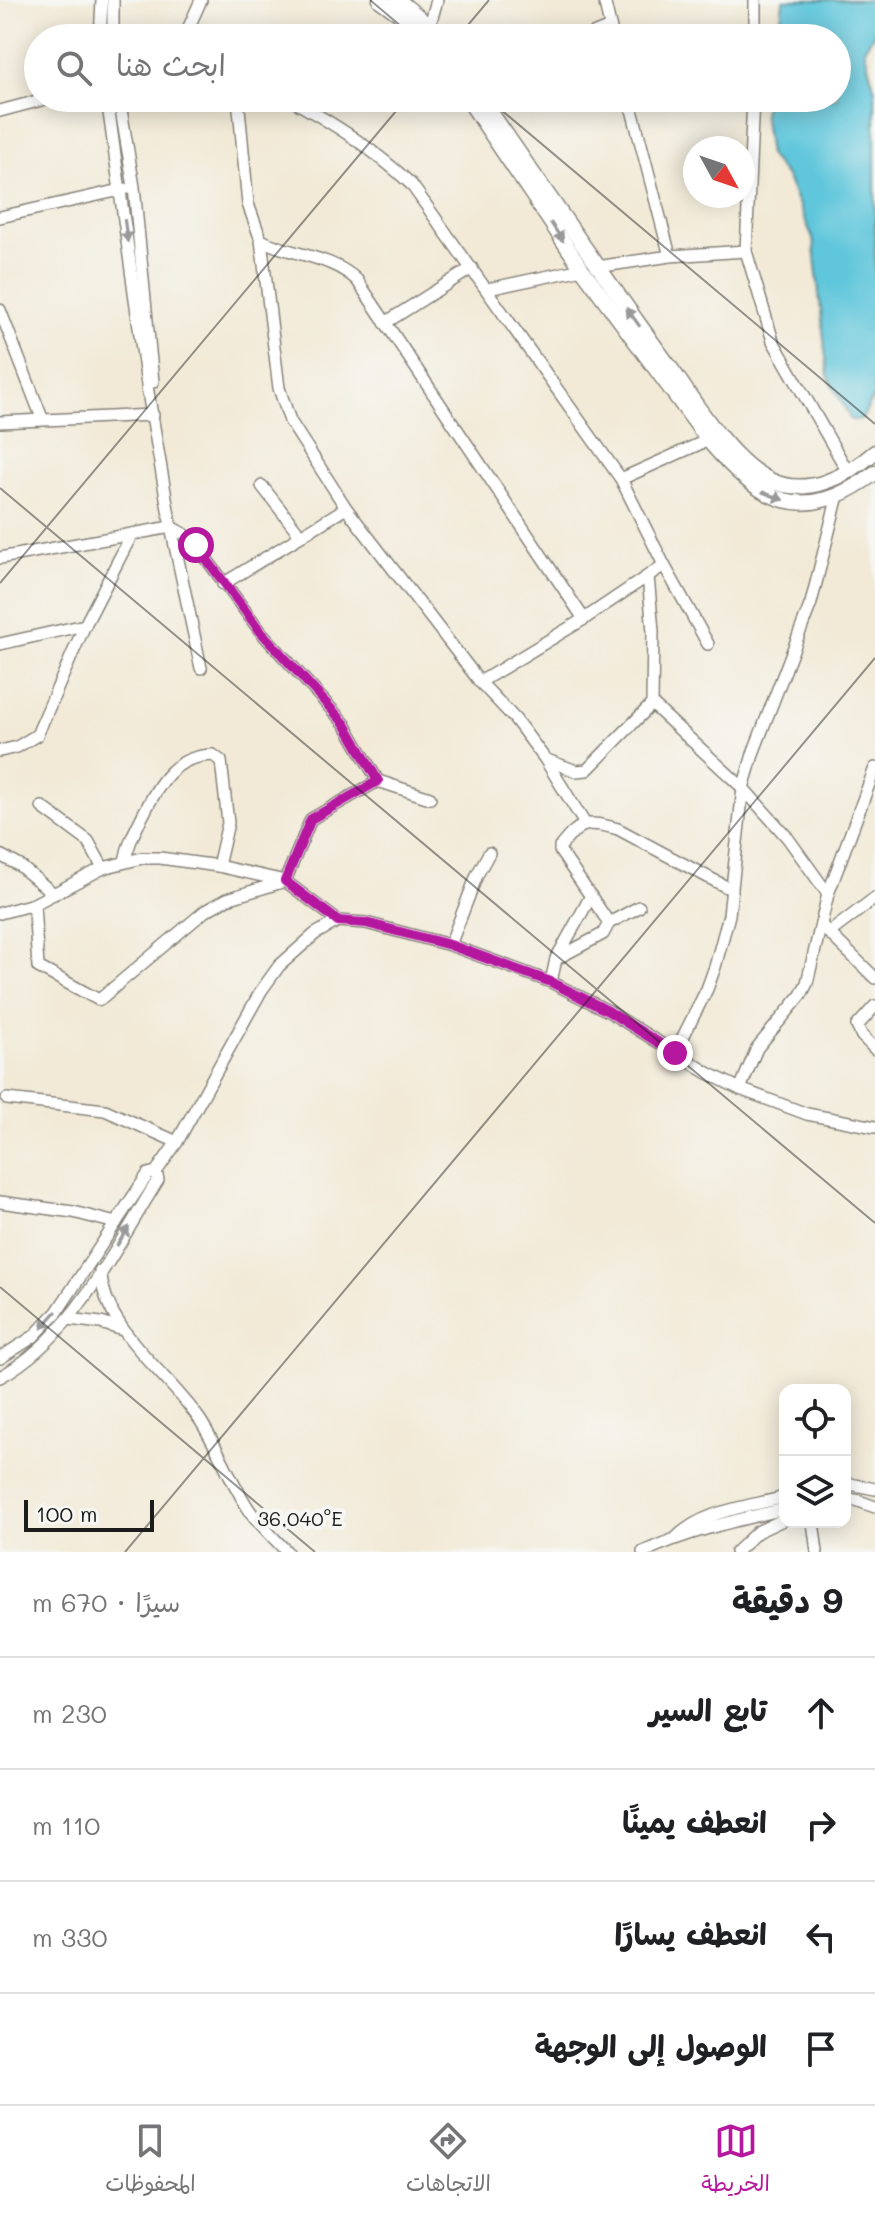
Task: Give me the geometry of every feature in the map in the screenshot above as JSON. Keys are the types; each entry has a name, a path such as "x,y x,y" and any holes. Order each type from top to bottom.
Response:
{"main road":[{"path":"380,0 414,24"},
{"path":"398,0 419,24"},
{"path":"477,112 694,410 744,461 772,482 810,486 831,481 875,452"},
{"path":"490,112 589,268"},
{"path":"694,410 708,440 730,467 763,493 791,502 819,501 838,495 875,473"}],"street":[{"path":"101,24 102,0"},
{"path":"113,0 113,24"},
{"path":"190,24 201,0"},
{"path":"432,24 437,0"},
{"path":"604,0 610,24"},
{"path":"755,0 755,24"},
{"path":"0,111 24,105"},
{"path":"109,112 171,527 201,668"},
{"path":"121,112 134,187 154,391 153,415"},
{"path":"239,112 248,204 261,240 279,388 290,421 346,508 480,682 515,719 545,759 585,824"},
{"path":"314,112 376,152 411,184 621,479 708,644"},
{"path":"633,112 670,256"},
{"path":"752,112 746,251 773,341 848,472"},
{"path":"0,217 134,187"},
{"path":"261,240 278,248 335,263 357,280 584,619"},
{"path":"488,289 589,268 670,256 746,251"},
{"path":"385,323 472,268"},
{"path":"0,310 42,418"},
{"path":"0,422 153,415"},
{"path":"621,479 708,440"},
{"path":"262,486 301,536"},
{"path":"675,1053 707,989 729,915 743,788 754,751 799,640 838,495"},
{"path":"819,501 834,517"},
{"path":"223,584 346,508"},
{"path":"0,558 171,527 184,534 287,661 345,724 378,781 430,798"},
{"path":"0,751 17,747 37,735 85,625 131,536"},
{"path":"480,682 584,619 664,565"},
{"path":"545,759 576,771 587,770 652,704 653,631 648,576"},
{"path":"0,644 85,625"},
{"path":"652,704 743,788 787,837 828,894"},
{"path":"125,861 130,840 163,778 187,760 213,755 221,761 228,823 218,866"},
{"path":"740,1089 757,1048 801,995 807,983 825,929 828,894 871,798 875,768"},
{"path":"285,881 311,819 378,781"},
{"path":"42,807 88,841 103,868"},
{"path":"609,923 560,851 575,828 585,824 618,829 732,890"},
{"path":"450,945 477,875 489,853"},
{"path":"0,855 20,866 54,894"},
{"path":"0,913 34,904 103,868 125,861 160,858 218,866 285,881 338,921 366,923 450,945 551,982 608,1011 740,1089 807,1114 875,1127"},
{"path":"34,904 38,967 97,1001 205,911 227,899 285,881"},
{"path":"551,982 556,959 591,896"},
{"path":"825,929 875,898"},
{"path":"556,959 603,934 609,923 639,907"},
{"path":"0,1358 20,1347 45,1326 148,1174 156,1172 177,1142 261,991 279,966 315,934 338,921"},
{"path":"825,929 872,970"},
{"path":"875,1006 857,1026 875,1049"},
{"path":"7,1099 105,1110 177,1142"},
{"path":"0,1377 34,1355 68,1319 158,1180 156,1172"},
{"path":"0,1202 73,1212 116,1223"},
{"path":"100,1271 109,1308 124,1330 188,1403 250,1511 287,1552"},
{"path":"68,1319 101,1323 124,1330"},
{"path":"851,1484 875,1489"},
{"path":"677,1537 689,1525 706,1518 779,1499"},
{"path":"851,1500 875,1507"},
{"path":"643,1552 677,1537 779,1510"},
{"path":"734,1521 743,1532 734,1552"},
{"path":"734,1552 757,1532 779,1522"},
{"path":"814,1528 817,1552"}],"water":[{"path":"783,0 875,0 875,32 864,49 875,91 875,394 862,419 851,420 828,376 813,238 787,178 769,155 763,112 851,112 851,24 780,24"}],"route":[{"path":"196,545 261,632 345,724 378,781 321,811 307,823 285,881 338,921 366,923 450,945 551,982 638,1028 675,1053"}]}
